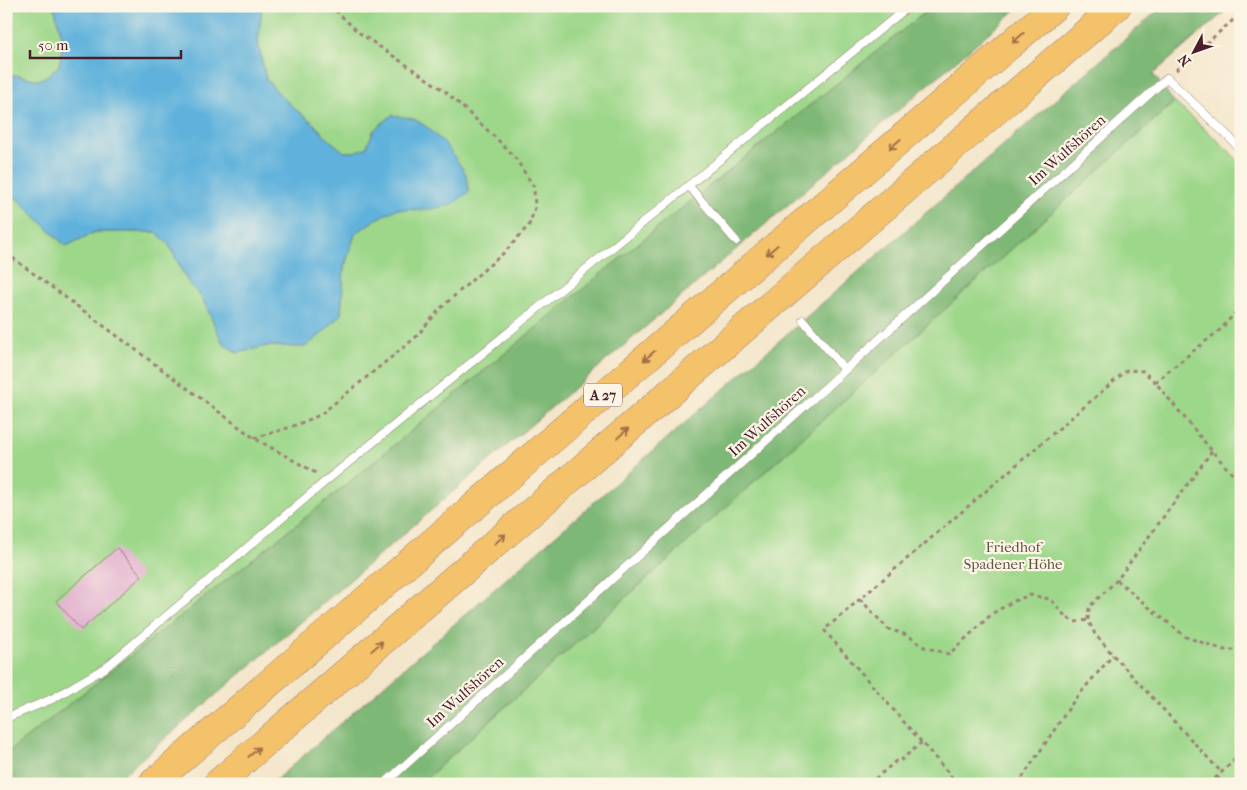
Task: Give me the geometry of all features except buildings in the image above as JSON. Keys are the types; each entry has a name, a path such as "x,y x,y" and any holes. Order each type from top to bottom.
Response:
{"highway":[{"name":"A 27","path":"152,784 1055,6"},
{"name":"A 27","path":"217,784 1117,6"}],"lane":[{"path":"6,718 52,699 105,668 327,480 909,6"},
{"path":"1167,78 1241,150"},
{"name":"Im Wulfshören","path":"384,784 1167,78"},
{"path":"689,186 736,241"},
{"path":"803,320 845,370"}],"path":[{"path":"254,438 291,427 320,414 415,338 441,308 506,251 530,226 535,208 534,187 516,159 496,138 446,92 358,32 331,6"},
{"path":"1167,78 1241,13"},
{"path":"6,253 254,438 327,480"},
{"path":"1155,382 1221,329 1241,306"},
{"path":"958,784 824,630 1127,370 1143,371 1155,382 1241,484"},
{"path":"1212,451 1117,580 1089,607 1088,620 1095,634 1113,655 1221,772"},
{"path":"1117,580 1186,637 1224,650 1241,650"},
{"path":"860,599 888,629 907,635 924,646 949,654 993,614 1014,601 1030,595 1050,599 1074,622 1088,620"},
{"path":"1017,784 1075,699 1113,655"},
{"path":"869,784 922,742"},
{"path":"1209,784 1241,754"},
{"path":"1216,776 1223,784"}],"green space":[{"path":"6,6 54,6 63,41 59,66 47,76 39,80 15,75 6,76"},
{"path":"262,6 933,6 630,250 335,494 6,754 6,188 66,246 95,232 156,232 169,245 188,282 202,298 223,343 237,353 266,346 305,347 325,331 341,314 344,268 355,234 373,221 396,209 425,210 374,130 366,148 354,152 344,152 281,96 266,79 258,43"},
{"path":"933,6 1020,6 112,784 6,784 6,754 335,494 630,250"},
{"path":"1163,6 1231,6 1153,74 1174,102 420,784 271,784"},
{"name":"Friedhof Spadener Höhe","path":"1174,102 1226,148 1241,164 1241,784 420,784"}],"water":[{"path":"54,6 262,6 258,43 266,79 281,96 313,123 327,138 344,152 354,152 366,148 374,130 392,115 414,119 427,127 446,145 466,174 469,192 451,205 425,210 396,209 373,221 355,234 344,268 341,314 325,331 305,347 266,346 237,353 223,343 202,298 188,282 169,245 156,232 95,232 66,246 6,188 6,76 15,75 39,80 59,66 63,41"}]}
